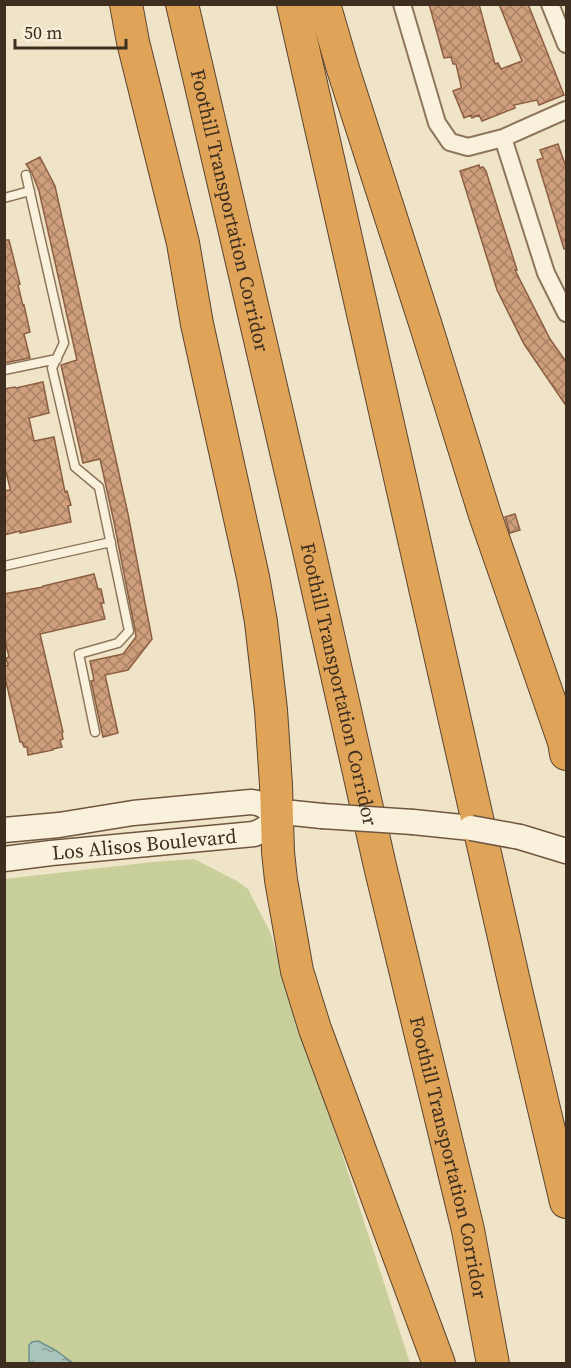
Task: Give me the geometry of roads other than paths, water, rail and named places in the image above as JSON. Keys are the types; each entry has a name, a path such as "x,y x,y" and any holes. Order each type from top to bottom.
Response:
{"highway":[{"path":"126,4 133,42 183,243 197,324 261,622 271,710 281,880 297,971 315,1029 439,1364"},
{"name":"Foothill Transportation Corridor","path":"182,4 378,855 468,1230 493,1364"},
{"path":"292,4 515,986 567,1202"},
{"path":"324,4 482,505 567,754"}],"main road":[{"name":"Los Alisos Boulevard","path":"4,830 59,825 133,813 251,802 268,807 276,816 271,825 254,834 4,859"},
{"path":"276,816 293,813 471,828 520,837 567,850"}],"street":[{"path":"402,4 437,123 450,142 468,147 503,138 567,110"},
{"path":"550,4 567,44"},
{"path":"503,138 546,273 567,313"}],"lane":[{"path":"26,175 64,344 52,368 75,467 99,487 129,631 118,644 79,654 95,732"},
{"path":"4,198 30,191"},
{"path":"4,370 57,359"},
{"path":"4,566 111,542"}],"water":[{"path":"38,1341 73,1363 29,1363 29,1345"}]}
